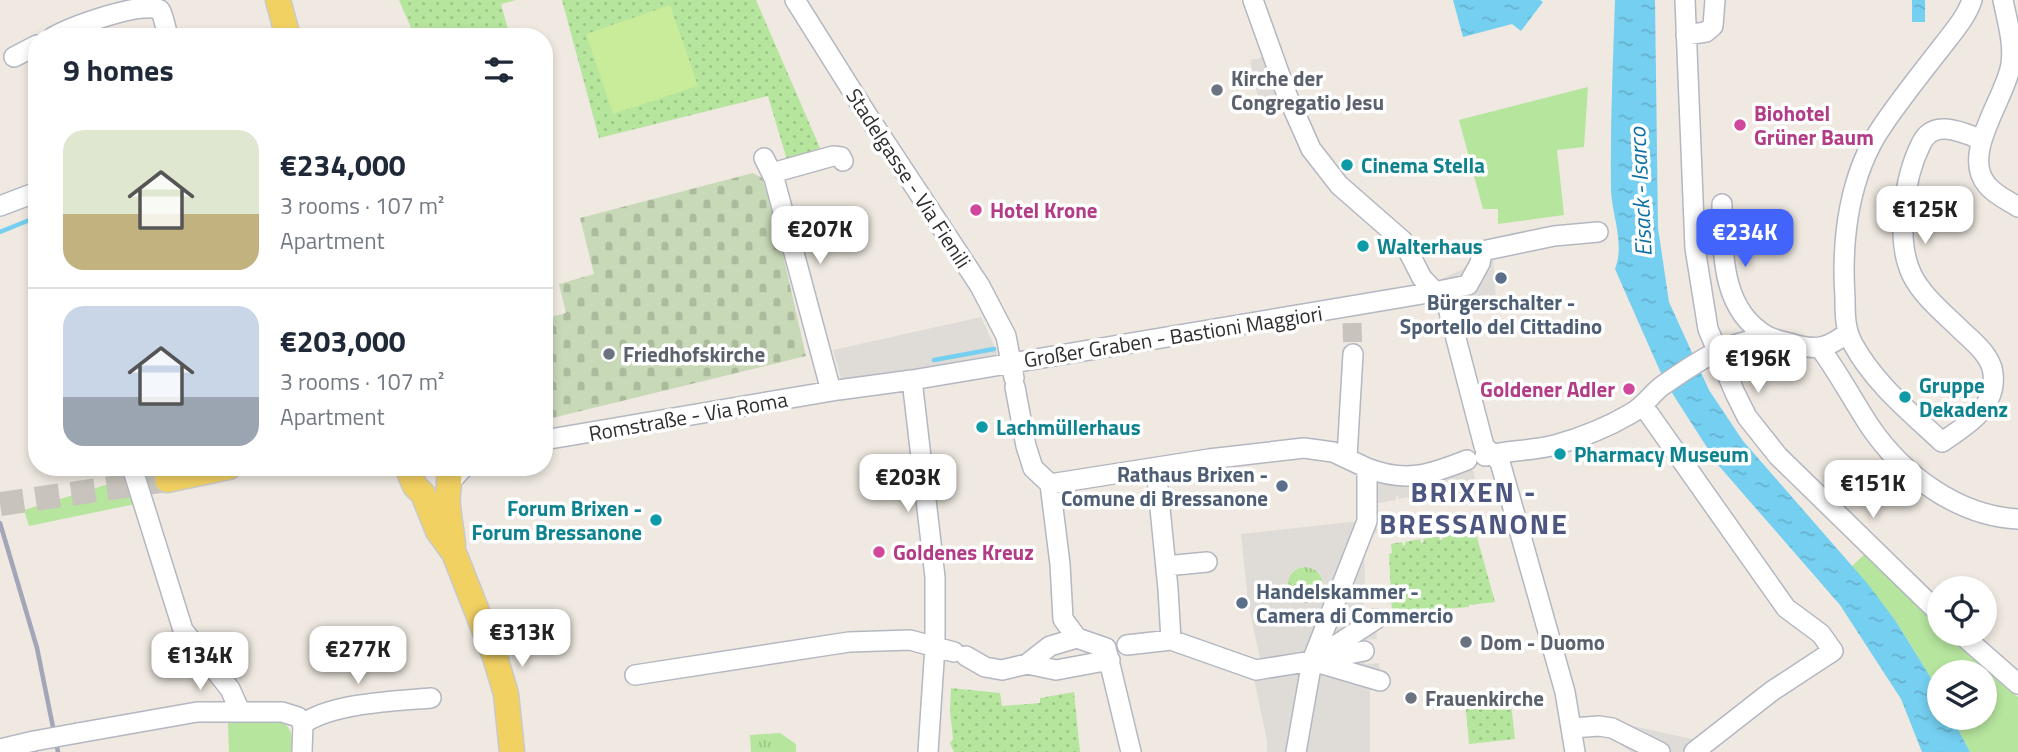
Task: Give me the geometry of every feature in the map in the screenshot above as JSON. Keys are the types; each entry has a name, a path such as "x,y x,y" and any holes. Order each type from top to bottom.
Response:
{"main road":[{"path":"278,0 286,28"},
{"path":"167,480 186,476"},
{"path":"411,476 415,486 423,494 438,531 454,553 495,657 506,694 512,752"},
{"path":"423,494 435,496 453,476"},
{"path":"453,476 454,553"}],"street":[{"name":"Stadelgasse - Via Fienili","path":"795,0 980,286 1006,336 1026,446 1033,468 1050,484"},
{"path":"1253,0 1287,95 1311,149 1339,185 1404,241 1422,278 1447,304 1484,446 1478,458"},
{"path":"1685,0 1695,248 1711,354 1762,438 1927,601"},
{"path":"1686,35 1706,32 1713,26 1715,0"},
{"path":"1972,0 1952,33 1881,126 1862,163 1843,249 1848,332 1871,373 1942,442 1973,421 1984,408 1993,383 1991,363 1928,297 1912,275 1905,253 1903,232 1907,187 1917,150 1924,137 1932,131 1942,128 1955,130 1982,139"},
{"path":"2003,0 2012,46 2011,63 1982,139 1978,163 1986,184 1997,195 2018,206"},
{"path":"2015,0 2018,15"},
{"path":"70,28 132,1 148,1 160,9 165,28"},
{"path":"15,57 28,50"},
{"path":"831,391 801,272 768,166 833,156 841,157 843,162"},
{"path":"0,206 28,195"},
{"path":"1722,204 1724,269 1737,305 1750,323 1769,337 1803,347 1819,348 1835,343 1848,332"},
{"name":"Großer Graben - Bastioni Maggiori","path":"912,380 1013,376 1350,315 1468,285 1480,263 1482,253 1488,250 1554,236 1592,232"},
{"path":"1077,638 1063,619 1060,564 1050,484 1244,454 1304,448 1323,450 1398,478 1433,472 1478,458 1555,445 1604,426 1640,408 1659,389 1711,354 1746,340 1769,337"},
{"path":"1819,348 1869,425 1891,453 1928,486 1973,508 2018,519"},
{"path":"1296,752 1312,661 1367,521 1357,463 1353,354"},
{"path":"912,380 935,577 935,646 928,752"},
{"name":"Romstraße - Via Roma","path":"553,438 831,391 912,380"},
{"path":"1649,414 1786,608 1821,634 1833,651 1772,691 1694,752"},
{"path":"1478,458 1500,462 1565,692 1574,752"},
{"path":"1156,468 1171,640"},
{"path":"135,476 183,630 230,689 240,711"},
{"path":"1166,566 1208,562"},
{"path":"1312,661 1376,619"},
{"path":"635,675 849,642 910,640 960,654 985,667 1003,670 1027,664 1051,646 1077,638 1115,650"},
{"path":"1027,664 1056,670 1115,650 1171,640 1256,670 1364,651"},
{"path":"1975,646 2018,684"},
{"path":"1115,650 1131,752"},
{"path":"1312,661 1380,681"},
{"path":"303,724 313,717 349,708 431,698"},
{"path":"0,749 185,714 240,711 292,713 303,724 302,752"},
{"path":"1572,728 1612,728 1660,752"}],"green space":[{"path":"399,0 516,0 501,4 508,28 411,28"},
{"path":"562,0 756,0 820,148 787,160 768,96 599,138"},
{"path":"670,5 698,86 613,114 586,34"},
{"path":"1588,87 1584,147 1557,150 1564,215 1498,224 1498,209 1483,209 1459,120"},
{"path":"753,173 762,178 774,215 806,356 553,418 553,317 566,313 559,284 594,274 580,218"},
{"path":"132,477 140,503 29,526 24,510"},
{"path":"1475,530 1495,602 1469,607 1392,613 1389,554 1392,553 1391,544 1402,542 1403,546 1405,542 1420,539 1421,543 1424,542 1423,539 1439,536 1442,540 1442,536 1459,533 1459,537 1462,537 1462,533"},
{"path":"1871,548 1927,607 1927,646 1963,646 1977,660 1927,660 1927,672 1895,620 1852,566"},
{"path":"1305,567 1317,573 1323,585 1317,597 1305,603 1293,597 1287,585 1293,573"},
{"path":"1997,680 2018,697 2018,752 1970,752 1958,730 1997,730"},
{"path":"951,688 1000,693 1002,706 1040,703 1040,698 1074,692 1080,752 954,752 950,743 953,739"},
{"path":"1510,695 1515,739 1469,744 1465,699"},
{"path":"281,722 290,731 291,752 229,752 228,723"},
{"path":"780,733 796,744 796,752 751,752 750,735"}],"shaded area":[{"path":"1273,55 1287,95 1259,102 1250,60"},
{"path":"1493,258 1496,299 1470,301 1460,305 1434,292 1437,281"},
{"path":"981,317 998,354 842,382 833,350"},
{"path":"1472,465 1476,484 1467,485 1466,482 1464,486 1453,488 1452,485 1450,489 1435,492 1434,488 1431,489 1432,492 1417,496 1416,492 1414,496 1398,499 1396,496 1396,500 1378,503 1378,499 1374,499 1377,533 1368,534 1364,538 1363,595 1364,615 1375,615 1377,639 1363,640 1365,664 1379,663 1381,685 1370,686 1370,752 1267,752 1253,674 1260,659 1248,602 1241,534 1359,521 1358,467","holes":["1296,569 1314,569 1321,575 1321,594 1305,603 1296,600 1287,585 1290,575"]},
{"path":"1615,722 1692,739 1709,752 1631,752 1608,734"}],"water":[{"path":"1453,0 1543,2 1521,31 1512,24 1463,37"},
{"name":"Eisack - Isarco","path":"1615,0 1655,0 1658,228 1669,302 1709,390 1743,441 1867,583 1895,620 1927,672 1927,730 1958,730 1970,752 1922,752 1901,699 1840,605 1719,466 1660,371 1615,269 1619,250 1611,190"},
{"path":"1912,0 1925,0 1925,22 1912,22"}],"waterway":[{"path":"0,232 28,221"},
{"path":"934,360 994,349"}],"tunnel":[{"path":"1352,323 1353,354"},
{"path":"0,504 167,480"}],"railway":[{"path":"0,523 37,648 58,752"}],"place":[{"name":"Kirche der Congregatio Jesu","path":"1217,90"},
{"name":"Biohotel Grüner Baum","path":"1740,125"},
{"name":"Cinema Stella","path":"1347,165"},
{"name":"Hotel Krone","path":"976,210"},
{"name":"Walterhaus","path":"1363,246"},
{"name":"Bürgerschalter - Sportello del Cittadino","path":"1501,278"},
{"name":"Friedhofskirche","path":"609,354"},
{"name":"Goldener Adler","path":"1629,389"},
{"name":"Gruppe Dekadenz","path":"1905,397"},
{"name":"Lachmüllerhaus","path":"982,427"},
{"name":"Pharmacy Museum","path":"1560,454"},
{"name":"Rathaus Brixen - Comune di Bressanone","path":"1282,486"},
{"name":"Forum Brixen - Forum Bressanone","path":"656,520"},
{"name":"Goldenes Kreuz","path":"879,552"},
{"name":"Handelskammer - Camera di Commercio","path":"1242,603"},
{"name":"Dom - Duomo","path":"1466,642"},
{"name":"Frauenkirche","path":"1411,698"}],"district":[{"name":"BRIXEN - BRESSANONE","path":"1474,507"}]}
